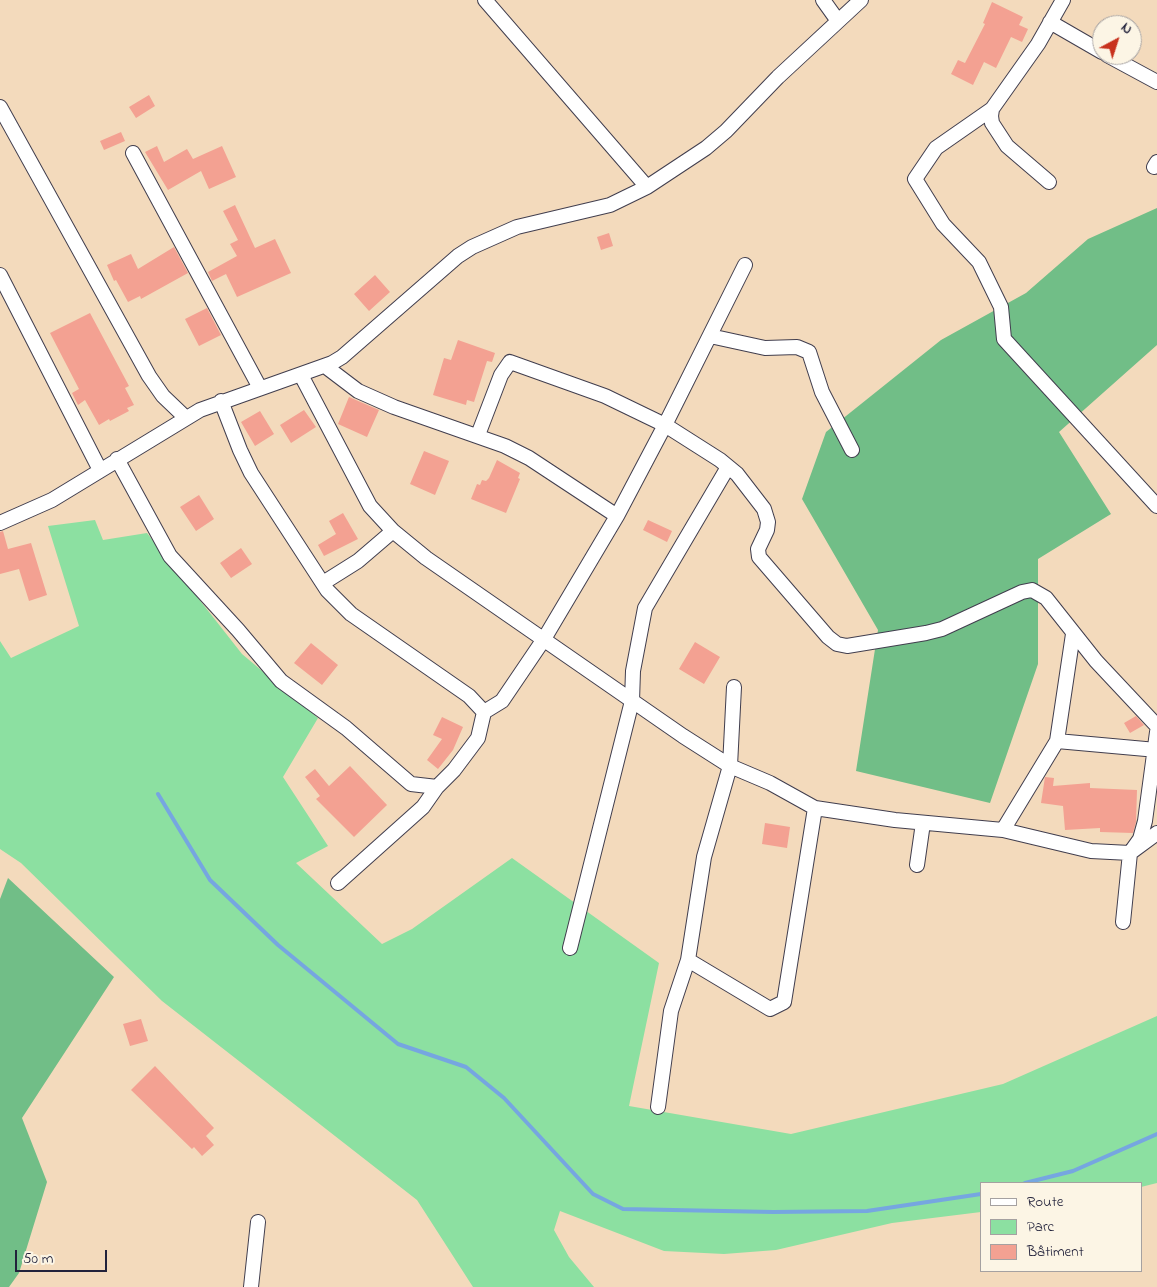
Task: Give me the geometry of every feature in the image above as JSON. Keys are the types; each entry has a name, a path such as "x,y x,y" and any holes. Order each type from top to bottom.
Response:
{"street":[{"path":"485,0 648,187"},
{"path":"823,0 838,20"},
{"path":"0,524 52,500 186,418 221,401 301,375 342,357 458,256 472,247 517,226 610,205 648,187 706,148 726,131 838,20 862,0"},
{"path":"1063,0 1038,44 992,109 936,148 915,179 942,224 979,262 1001,307 1004,339 1157,506"},
{"path":"1050,22 1092,46"},
{"path":"1126,65 1157,82"},
{"path":"0,107 149,376 164,396 186,418"},
{"path":"992,109 992,123 1007,146 1050,182"},
{"path":"133,154 260,388"},
{"path":"338,883 423,807 437,787 454,770 478,738 484,712 502,701 544,639 617,516 665,426 744,265"},
{"path":"0,275 100,470"},
{"path":"710,336 766,348 797,347 810,352 822,392 852,450"},
{"path":"478,436 501,375 510,362 605,396 665,426 728,467 750,489 764,509 768,522 767,530 758,549 759,557 828,637 837,644 848,646 942,629 1022,592 1032,590 1046,598 1073,634 1157,726"},
{"path":"325,366 358,391 394,407 478,436 528,458 617,516"},
{"path":"301,375 370,506 393,531 426,558 683,736 730,766 770,783 815,808 924,823 1003,830 1091,851 1130,853 1157,833"},
{"path":"221,401 251,473 323,583 351,614 418,663 469,696 484,712"},
{"path":"117,459 170,556 238,630 281,681 346,728 411,784 437,787"},
{"path":"570,948 632,701 633,671 645,608 728,467"},
{"path":"323,583 365,556 393,531"},
{"path":"1003,830 1057,741 1073,634"},
{"path":"658,1107 671,1011 688,960 704,857 730,766 734,687"},
{"path":"1123,922 1130,853 1140,839 1145,821 1157,732"},
{"path":"1057,741 1156,750"},
{"path":"688,960 770,1009 784,1002 815,808"},
{"path":"916,865 924,823"},
{"path":"251,1287 258,1222"}],"green space":[{"path":"1157,208 1157,345 1059,432 1111,514 1038,559 1038,664 990,803 856,771 878,630 802,499 826,432 941,340 1026,293 1088,239"},
{"path":"95,520 103,540 147,533 242,654 318,718 283,777 328,846 296,863 382,944 412,929 512,858 659,963 629,1106 791,1134 1003,1084 1157,1016 1157,1183 1142,1187 1142,1182 980,1182 980,1212 892,1223 776,1250 724,1254 664,1251 560,1211 554,1230 569,1257 594,1287 473,1287 417,1200 162,1001 21,863 0,849 0,641 11,658 79,626 48,526"},
{"path":"8,878 114,977 22,1118 47,1182 19,1273 9,1287 0,1287 0,899"}],"building":[{"path":"992,2 1023,17 1019,25 1028,29 1022,42 1011,37 996,68 984,62 973,85 951,74 958,60 965,63 985,24 983,23"},
{"path":"149,95 155,106 136,118 129,107"},
{"path":"121,132 125,141 104,150 100,141"},
{"path":"157,146 164,162 187,149 193,159 222,146 236,177 209,189 201,171 168,190 145,152"},
{"path":"235,205 255,248 275,239 291,273 237,297 226,274 212,281 208,272 237,256 230,244 238,240 223,211"},
{"path":"609,233 613,246 601,250 597,237"},
{"path":"174,247 188,273 141,299 140,296 128,302 116,280 114,281 107,265 131,254 138,269"},
{"path":"375,275 390,292 369,311 354,294"},
{"path":"207,308 221,335 199,346 185,319"},
{"path":"90,313 129,386 125,388 134,405 127,408 129,411 99,425 85,400 78,405 72,393 79,389 50,333"},
{"path":"458,340 495,353 492,362 487,361 474,402 467,400 466,405 433,395 444,358 451,360"},
{"path":"349,397 379,410 367,437 338,424"},
{"path":"304,410 316,427 291,443 280,425"},
{"path":"260,411 274,434 255,446 241,422"},
{"path":"424,451 449,461 435,495 410,484"},
{"path":"497,460 520,473 518,478 520,479 506,513 471,499 477,484 480,485 482,480 486,481 489,478"},
{"path":"199,495 214,519 196,531 180,507"},
{"path":"343,513 358,539 324,556 318,545 336,534 329,521"},
{"path":"648,520 672,531 667,542 643,530"},
{"path":"3,531 8,549 31,543 47,595 29,601 19,569 0,574 0,532"},
{"path":"241,548 252,564 231,578 220,563"},
{"path":"695,642 720,657 704,684 679,669"},
{"path":"311,643 338,665 322,685 294,663"},
{"path":"1136,716 1144,725 1130,733 1124,723"},
{"path":"442,717 463,727 453,750 438,769 427,760 442,739 433,735"},
{"path":"350,766 387,805 354,837 316,799 320,796 305,777 315,769 329,786"},
{"path":"1045,777 1054,778 1053,786 1090,783 1090,788 1137,790 1136,822 1133,833 1100,832 1100,828 1065,830 1063,806 1041,803"},
{"path":"765,823 790,827 787,848 762,844"},
{"path":"141,1019 148,1041 130,1046 123,1024"},
{"path":"155,1066 214,1128 206,1136 214,1145 202,1156 194,1147 192,1149 131,1090"}],"waterway":[{"path":"158,794 210,880 278,945 398,1044 466,1067 504,1098 593,1194 623,1209 773,1212 867,1211 980,1194"},
{"path":"1029,1182 1073,1171 1157,1134"}]}
